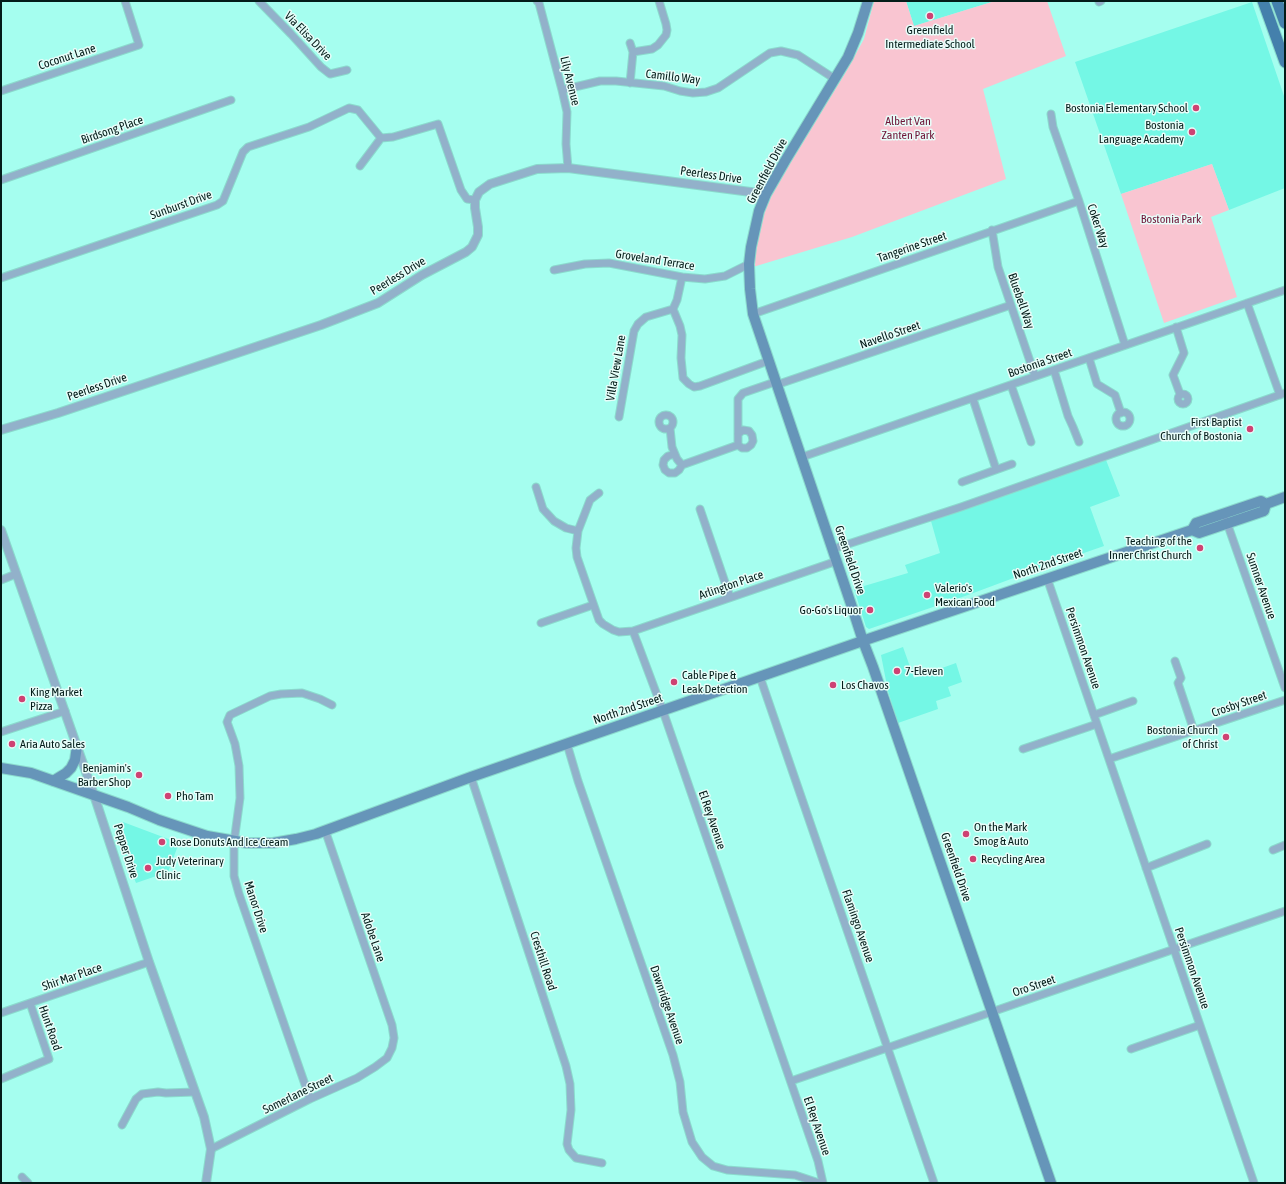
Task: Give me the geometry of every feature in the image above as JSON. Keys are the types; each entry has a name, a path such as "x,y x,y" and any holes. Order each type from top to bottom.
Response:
{"main road":[{"name":"Greenfield Drive","path":"868,1 856,39 848,57 785,161 766,194 759,211 749,264 753,314 863,641 1051,1183"},
{"path":"1264,1 1285,62"},
{"path":"1277,1 1285,23"},
{"name":"North 2nd Street","path":"1,768 31,773 207,836 234,842 260,843 286,841 306,837 471,777 1047,578 1192,530 1199,533 1225,519 1246,511 1254,503 1261,501 1266,504 1285,497"},
{"name":"North 2nd Street","path":"1225,519 1264,511 1266,504"},
{"path":"53,781 71,768 75,760 77,746"}],"street":[{"name":"Coconut Lane","path":"1,91 139,45 125,1"},
{"name":"Via Elisa Drive","path":"259,1 321,67 330,74 347,70"},
{"name":"Lily Avenue","path":"537,1 567,113 566,144 568,168"},
{"path":"633,52 652,49 658,45 666,35 667,30 659,1"},
{"path":"630,43 633,52 630,83"},
{"name":"Camillo Way","path":"562,90 600,81 616,81 664,86 693,93 706,92 718,88 770,53 781,51 798,55 835,79"},
{"name":"Birdsong Place","path":"1,180 231,100"},
{"name":"Sunburst Drive","path":"1,278 217,205 222,201 243,152 248,147 310,127 349,108 358,110 381,138"},
{"name":"Coker Way","path":"1051,114 1053,127 1079,201 1125,345"},
{"path":"360,166 381,138 393,137 438,124 461,190 467,199 475,200"},
{"name":"Peerless Drive","path":"1,430 58,413 321,325 378,303 422,275 466,252 472,247 477,239 478,231 475,200 479,192 490,184 537,169 568,168 766,194"},
{"name":"Tangerine Street","path":"753,314 1079,201"},
{"name":"Bluebell Way","path":"992,230 998,267 1035,376"},
{"name":"Groveland Terrace","path":"554,270 585,264 609,263 682,277 705,279 725,276 749,264"},
{"path":"682,277 677,300 673,309 682,335 681,358 683,378 689,384 694,387 700,386 768,361"},
{"name":"Bostonia Street","path":"802,457 1285,290"},
{"path":"833,549 961,507 1282,394 1247,303"},
{"name":"Navello Street","path":"738,434 738,399 740,395 1011,305"},
{"name":"Villa View Lane","path":"619,417 634,331 638,324 646,317 673,309"},
{"path":"1176,327 1184,353 1173,375 1180,394"},
{"path":"1089,358 1097,384 1115,395 1121,413"},
{"path":"1054,370 1068,416 1078,442"},
{"path":"1011,385 1031,442"},
{"path":"973,398 996,469"},
{"path":"670,428 672,447 682,465"},
{"path":"744,430 752,435 753,441 747,448 742,448 738,445 738,434 744,430"},
{"path":"675,454 668,456 664,460 663,465 665,470 669,473 675,473 682,465 738,445"},
{"path":"962,482 1012,464"},
{"path":"536,487 543,508 554,521 566,528 578,531"},
{"path":"599,493 590,500 578,531 576,548 577,558 599,620 603,624 619,632 633,631"},
{"path":"700,509 730,597"},
{"name":"Sumner Avenue","path":"1225,519 1285,688"},
{"name":"Pepper Drive","path":"1,530 16,574 24,592 94,795 149,962 204,1117 211,1149 206,1183"},
{"name":"Arlington Place","path":"633,631 836,561"},
{"path":"1,580 16,574"},
{"name":"Persimmon Avenue","path":"1047,578 1254,1183"},
{"path":"541,623 593,605"},
{"name":"El Rey Avenue","path":"633,631 663,710 791,1081 818,1161 823,1183"},
{"path":"1175,661 1180,678 1178,684 1194,731"},
{"name":"Flamingo Avenue","path":"760,677 934,1183"},
{"name":"Manor Drive","path":"310,1099 234,876 234,842 240,798 239,766 235,744 227,722 230,716 270,696 281,694 302,693 332,705"},
{"path":"1094,714 1133,700"},
{"name":"Crosby Street","path":"1109,759 1285,700"},
{"path":"1,732 65,711"},
{"path":"1023,749 1097,724"},
{"name":"Dawnridge Avenue","path":"567,744 578,781 673,1055 680,1082 683,1112 692,1142 702,1157 713,1166 727,1170 795,1176 819,1183"},
{"name":"Cresthill Road","path":"471,777 566,1066 570,1084 571,1110 567,1144 569,1150 576,1158 602,1163"},
{"name":"Adobe Lane","path":"325,830 392,1025 394,1038 390,1053"},
{"path":"1146,868 1207,844"},
{"path":"1273,850 1285,845"},
{"name":"Oro Street","path":"791,1081 1285,911"},
{"name":"Shir Mar Place","path":"1,1013 149,962"},
{"name":"Hunt Road","path":"1,1078 49,1059 30,1003"},
{"path":"1130,1049 1200,1025"},
{"name":"Somerlane Street","path":"211,1149 310,1099 357,1078 376,1067 387,1058 390,1053"},
{"path":"122,1124 136,1099 142,1094 158,1092 195,1092"},
{"path":"22,1177 28,1183"}],"shaded area":[{"name":"Greenfield Intermediate School","path":"906,1 995,1 914,26"},
{"name":"Bostonia Language Academy","path":"1252,2 1285,99 1285,188 1229,210 1212,164 1121,194 1075,62"},
{"path":"1106,460 1120,496 1090,507 1104,546 869,629 866,627 854,589 908,573 905,565 940,553 931,521"},
{"path":"903,647 914,678 956,663 962,682 948,687 951,696 936,701 938,709 898,723 888,691 881,655"},
{"path":"123,822 179,843 168,872 136,883 117,833 116,825"}],"green space":[{"name":"Albert Van Zanten Park","path":"874,1 906,1 914,26 995,1 1047,1 1066,56 983,89 1006,179 852,237 753,267 754,250 763,213 773,189 844,75 864,39"},
{"name":"Bostonia Park","path":"1212,164 1229,210 1211,217 1237,297 1164,323 1121,194"}],"place":[{"name":"Greenfield Intermediate School","path":"930,16"},
{"name":"Bostonia Elementary School","path":"1196,108"},
{"name":"Bostonia Language Academy","path":"1192,132"},
{"name":"First Baptist Church of Bostonia","path":"1250,429"},
{"name":"Teaching of the Inner Christ Church","path":"1200,548"},
{"name":"Valerio's Mexican Food","path":"927,595"},
{"name":"Go-Go's Liquor","path":"870,610"},
{"name":"7-Eleven","path":"897,671"},
{"name":"Cable Pipe & Leak Detection","path":"674,682"},
{"name":"Los Chavos","path":"833,685"},
{"name":"King Market Pizza","path":"22,699"},
{"name":"Bostonia Church of Christ","path":"1226,737"},
{"name":"Aria Auto Sales","path":"12,744"},
{"name":"Benjamin's Barber Shop","path":"139,775"},
{"name":"Pho Tam","path":"168,796"},
{"name":"On the Mark Smog & Auto","path":"966,834"},
{"name":"Rose Donuts And Ice Cream","path":"162,842"},
{"name":"Recycling Area","path":"973,859"},
{"name":"Judy Veterinary Clinic","path":"148,868"}]}
